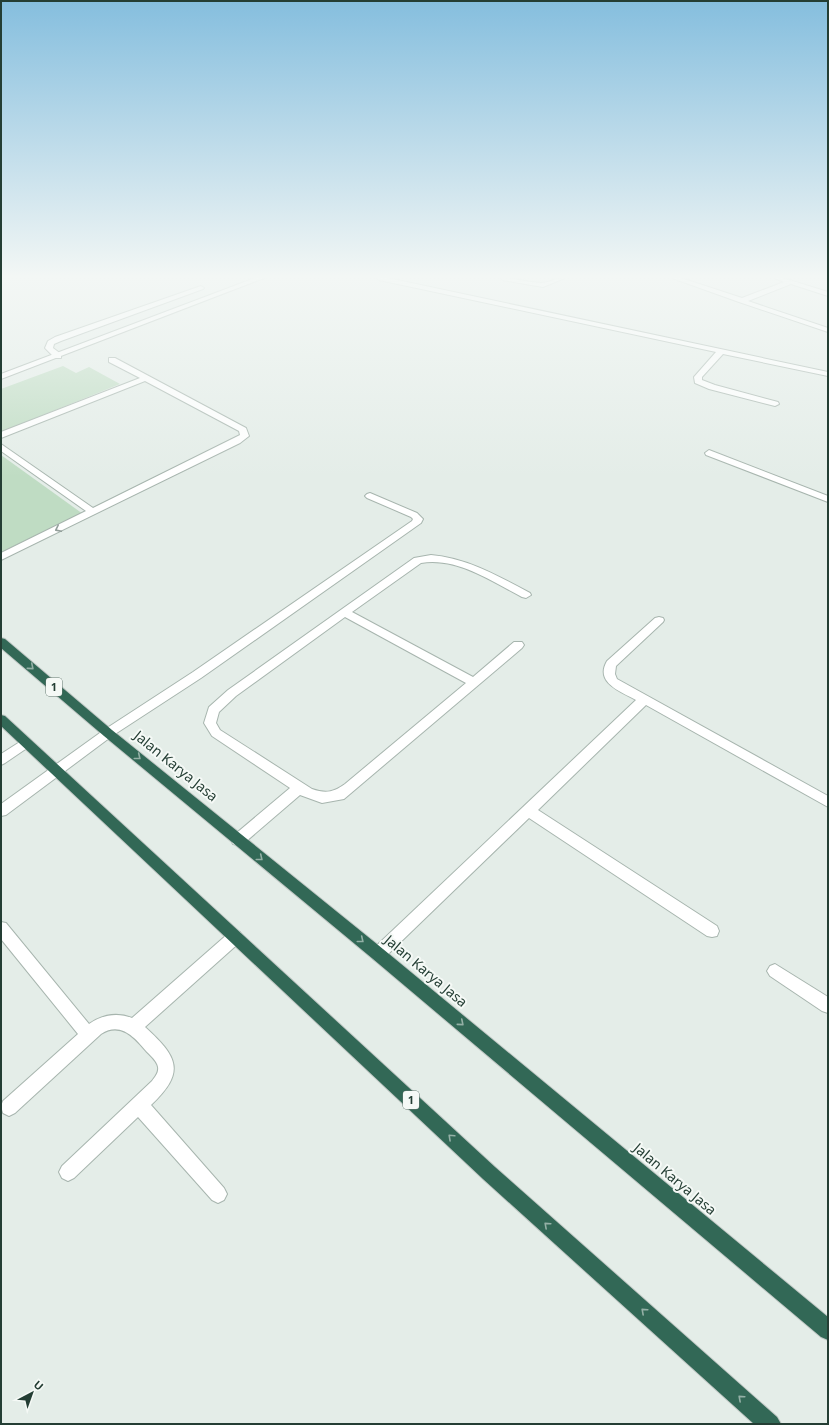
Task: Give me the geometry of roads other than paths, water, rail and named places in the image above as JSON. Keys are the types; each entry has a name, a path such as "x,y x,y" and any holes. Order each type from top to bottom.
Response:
{"highway":[{"name":"Jalan Karya Jasa","path":"1,642 108,733 378,954 828,1330"},
{"name":"1","path":"1,719 489,1173 770,1424"}],"street":[{"path":"50,344 49,348 58,356"},
{"path":"1,377 88,344"},
{"path":"691,344 828,374"},
{"path":"721,351 698,377 698,380 712,387 775,404"},
{"path":"1,557 245,436 243,430 112,360"},
{"path":"1,435 146,378"},
{"path":"1,447 93,512"},
{"path":"709,453 828,500"},
{"path":"1,811 108,733 197,675 416,524 418,518 414,515 370,496"},
{"path":"518,645 345,791 330,797 322,798 298,789 216,733 210,723 214,710 219,704 411,564 426,557 448,559 460,563 526,595"},
{"path":"344,612 474,682"},
{"path":"659,620 611,664 608,671 609,677 613,682 828,802"},
{"path":"378,954 644,700"},
{"path":"1,760 26,743"},
{"path":"238,840 298,789"},
{"path":"529,811 712,931"},
{"path":"1,928 89,1036"},
{"path":"134,1027 235,937"},
{"path":"775,971 828,1006"},
{"path":"9,1107 104,1024 126,1023 134,1027 164,1058 167,1066 164,1080 68,1172"},
{"path":"139,1105 218,1194"}]}
